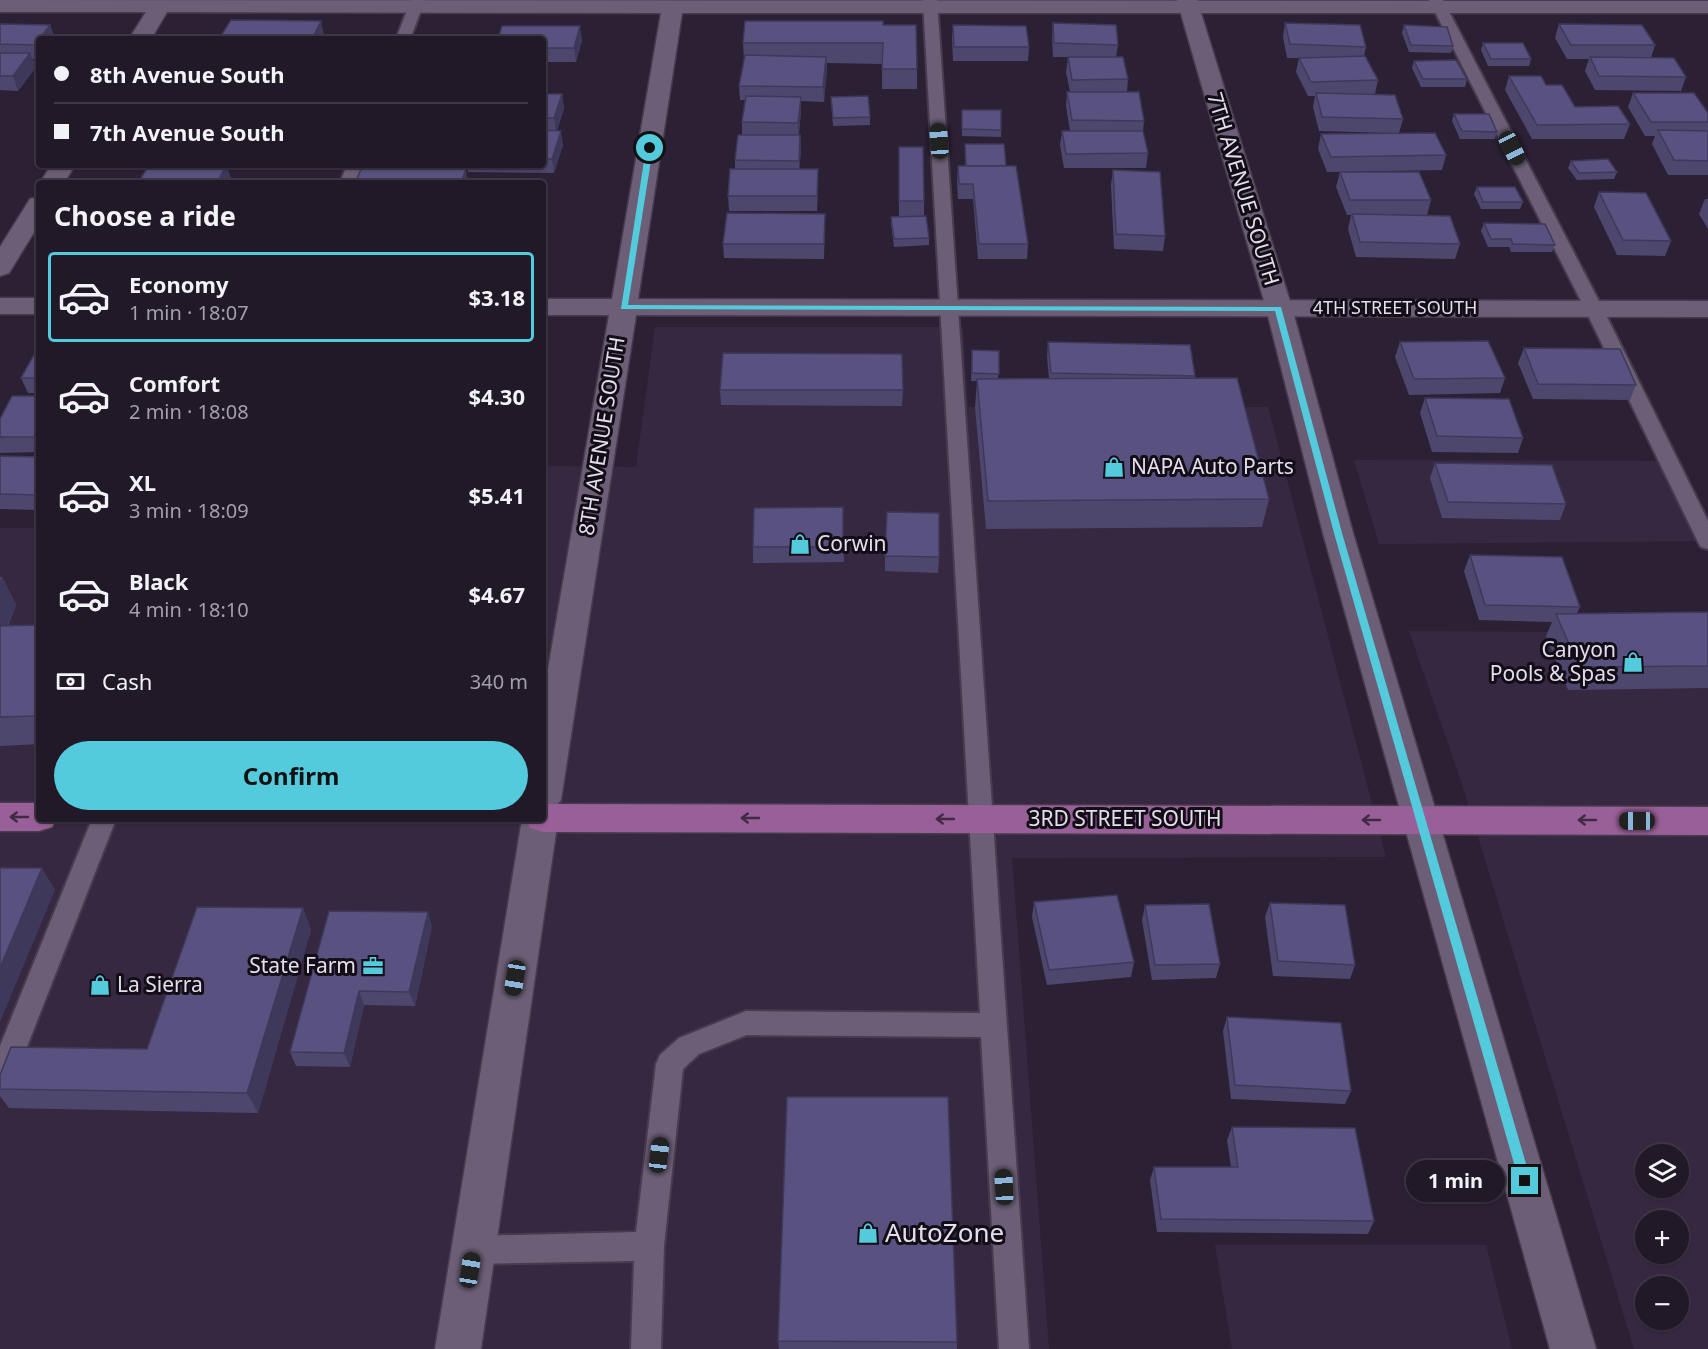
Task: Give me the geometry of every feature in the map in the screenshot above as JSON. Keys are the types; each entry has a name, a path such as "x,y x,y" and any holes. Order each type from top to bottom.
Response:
{"main road":[{"path":"0,817 36,817"},
{"name":"3RD STREET SOUTH","path":"546,818 1708,821"}],"street":[{"path":"142,36 162,3"},
{"path":"0,6 162,3 1438,3 1703,8"},
{"name":"8TH AVENUE SOUTH","path":"546,782 674,3"},
{"name":"7TH AVENUE SOUTH","path":"1188,4 1278,308 1338,533 1573,1349"},
{"path":"0,268 36,209"},
{"path":"0,306 36,306"},
{"name":"4TH STREET SOUTH","path":"546,307 1708,309"},
{"path":"458,1349 540,822"}],"lane":[{"path":"404,36 417,3"},
{"path":"1438,3 1594,309 1708,542"},
{"path":"930,4 1014,1349"},
{"path":"0,1080 103,822"},
{"path":"646,1349 648,1246 670,1064 689,1046 746,1023 994,1025"},
{"path":"473,1250 648,1246"}],"shaded area":[{"path":"655,327 963,327 968,407 1268,407 1386,857 1012,858 1049,1349 0,1349 0,528 36,528 36,822 546,822 546,466 636,467"},
{"path":"1354,460 1663,461 1706,541 1379,544"},
{"path":"1409,631 1708,633 1708,1349 1634,1349 1461,781"},
{"path":"1215,1245 1486,1245 1512,1349 1232,1349"}],"building":[{"path":"231,20 321,21 314,36 221,36"},
{"path":"745,21 883,21 883,25 916,25 917,69 882,69 883,43 743,43"},
{"path":"1053,23 1116,25 1118,45 1054,43"},
{"path":"1285,23 1360,25 1366,47 1290,44"},
{"path":"0,24 50,25 42,36 36,36 35,45 0,44"},
{"path":"1559,24 1642,25 1655,45 1571,45"},
{"path":"953,25 1026,26 1029,47 954,47"},
{"path":"1404,25 1447,27 1453,46 1411,45"},
{"path":"502,26 580,26 574,48 546,48 546,36 499,36"},
{"path":"1483,43 1523,43 1531,59 1491,59"},
{"path":"0,53 30,53 13,76 0,76"},
{"path":"745,55 826,57 823,87 739,86"},
{"path":"1365,56 1378,80 1311,82 1299,58"},
{"path":"1068,57 1123,57 1128,79 1072,80"},
{"path":"1590,57 1674,58 1686,77 1599,76"},
{"path":"1456,60 1467,79 1423,79 1414,61"},
{"path":"1509,76 1541,76 1546,85 1562,85 1575,107 1618,106 1630,124 1537,125"},
{"path":"1067,92 1139,92 1144,121 1072,120"},
{"path":"1316,93 1395,95 1403,119 1322,117"},
{"path":"1633,93 1694,93 1708,113 1708,122 1651,122"},
{"path":"546,94 562,94 554,118 546,118"},
{"path":"746,96 801,97 798,123 742,122"},
{"path":"868,96 870,117 833,118 831,97"},
{"path":"962,110 1001,110 1001,130 962,129"},
{"path":"1454,114 1489,114 1497,132 1462,131"},
{"path":"546,130 561,131 552,159 546,159"},
{"path":"1658,130 1708,131 1708,161 1674,160"},
{"path":"1062,131 1143,131 1148,153 1066,154"},
{"path":"1435,133 1446,155 1331,157 1321,134"},
{"path":"738,135 800,135 799,161 735,160"},
{"path":"965,144 1004,144 1006,166 966,166"},
{"path":"899,147 923,147 924,201 899,201"},
{"path":"1608,159 1617,172 1579,173 1571,161"},
{"path":"958,166 1016,166 1028,244 979,244 973,184 959,184"},
{"path":"147,168 224,168 218,180 140,180"},
{"path":"362,168 466,169 462,180 356,180"},
{"path":"730,169 818,169 817,196 728,196"},
{"path":"1113,170 1160,172 1165,236 1116,234"},
{"path":"1340,172 1419,172 1431,200 1350,200"},
{"path":"1477,187 1515,187 1523,202 1483,202"},
{"path":"1599,192 1646,193 1671,241 1623,240"},
{"path":"727,213 825,214 824,244 723,244"},
{"path":"1352,214 1450,216 1460,244 1360,242"},
{"path":"926,216 929,238 894,239 891,217"},
{"path":"1484,223 1545,224 1555,245 1513,244 1511,239 1491,239"},
{"path":"1488,341 1505,378 1414,379 1400,342"},
{"path":"1048,342 1190,345 1195,376 1051,373"},
{"path":"1524,348 1620,349 1636,385 1538,384"},
{"path":"972,350 999,351 999,374 972,373"},
{"path":"36,351 36,378 21,378"},
{"path":"723,353 902,354 903,390 720,390"},
{"name":"NAPA Auto Parts","path":"1237,378 1269,499 988,501 977,379"},
{"path":"12,396 36,396 36,437 0,437 0,419"},
{"path":"1425,398 1509,399 1523,438 1437,436"},
{"path":"0,456 36,457 36,495 0,494"},
{"path":"1435,463 1552,465 1566,504 1448,502"},
{"path":"843,507 843,547 753,547 754,508"},
{"path":"887,512 939,513 939,557 885,556"},
{"path":"1470,555 1562,557 1580,607 1485,605"},
{"path":"1708,612 1708,666 1579,667 1556,614"},
{"path":"36,625 36,716 0,717 0,626"},
{"path":"0,868 42,868 0,968"},
{"path":"1117,895 1134,962 1049,970 1034,902"},
{"path":"1270,903 1345,905 1355,965 1278,961"},
{"path":"1209,904 1220,964 1155,965 1145,905"},
{"path":"197,907 303,908 247,1093 0,1089 0,1075 11,1047 147,1049"},
{"name":"State Farm","path":"329,911 428,912 409,992 359,991 344,1053 290,1052"},
{"path":"1227,1017 1341,1023 1351,1091 1235,1085"},
{"name":"AutoZone","path":"787,1097 948,1097 957,1342 778,1341"},
{"path":"1232,1127 1355,1128 1374,1221 1161,1219 1154,1167 1238,1167"}],"place":[{"name":"NAPA Auto Parts","path":"1114,467"},
{"name":"Corwin","path":"800,544"},
{"name":"Canyon Pools & Spas","path":"1633,662"},
{"name":"State Farm","path":"373,966"},
{"name":"La Sierra","path":"100,985"},
{"name":"AutoZone","path":"868,1233"}],"route":[{"path":"650,148 624,308 1278,308 1338,533 1525,1181"}]}
